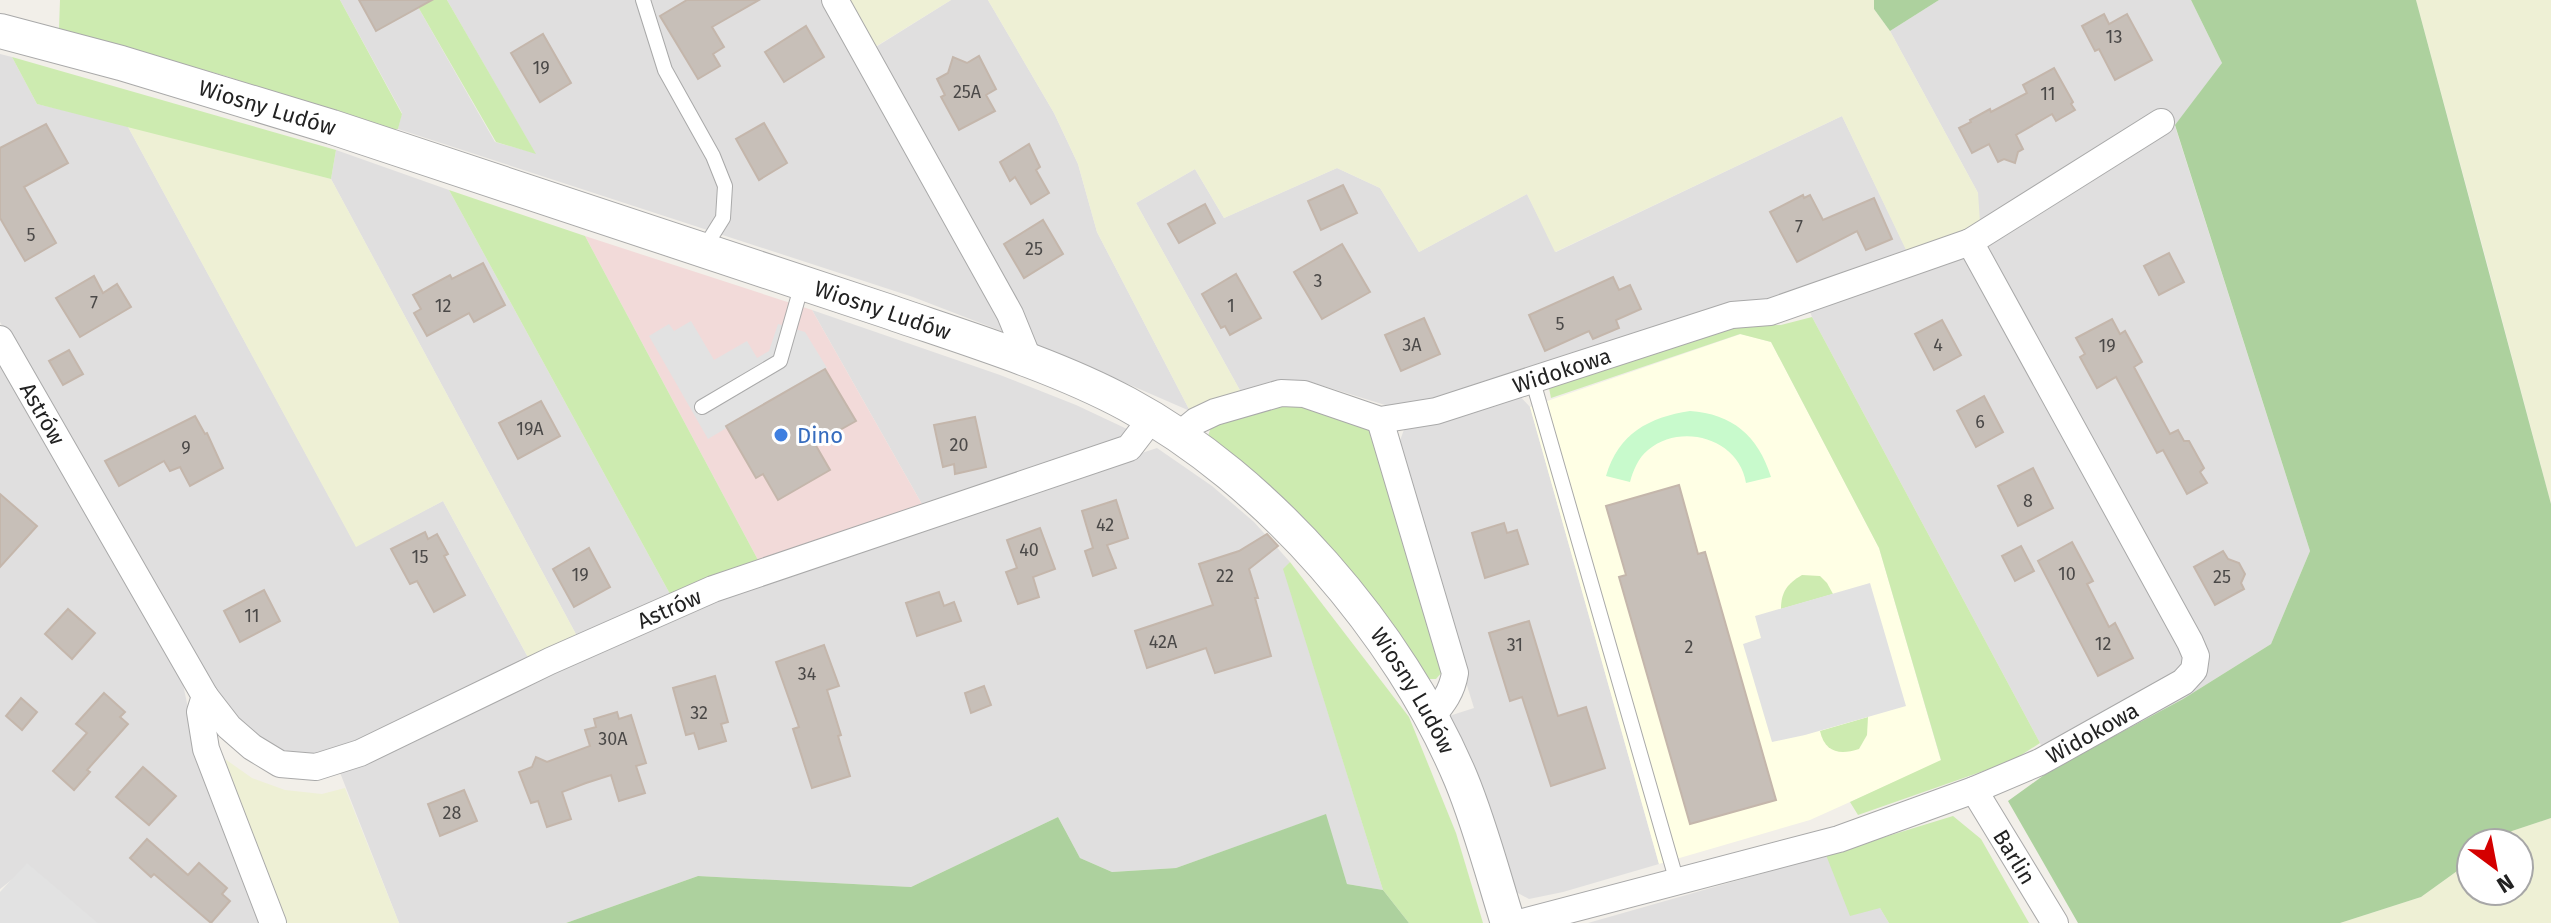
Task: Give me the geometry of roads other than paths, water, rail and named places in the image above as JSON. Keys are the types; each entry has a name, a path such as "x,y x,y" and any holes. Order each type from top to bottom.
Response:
{"street":[{"path":"835,0 1010,314 1030,363"},
{"name":"Wiosny Ludów","path":"0,31 121,63 332,127 948,332 1093,388 1166,427 1261,499 1306,545 1381,639 1431,718 1461,779 1508,923"},
{"name":"Widokowa","path":"1380,420 1436,411 1732,315 1770,312 1970,242 2161,122"},
{"name":"Widokowa","path":"1519,923 1839,839 1974,790 2040,762 2183,682 2194,670 2196,656 1970,242"},
{"name":"Astrów","path":"0,339 205,696 229,727 252,747 280,764 316,767 360,753 550,661 713,589 1129,448 1166,427"},
{"path":"1166,427 1196,421 1215,412 1281,393 1304,394 1380,420 1455,673 1446,701 1431,718"},
{"path":"205,696 200,712 206,749 273,923"},
{"name":"Barlin","path":"1974,790 2055,923"}],"lane":[{"path":"643,0 665,70 713,156 725,186 723,218 703,250"},
{"path":"702,407 780,361 802,284"},
{"path":"1532,378 1677,882"}],"place":[{"name":"Dino","path":"781,435"}]}
